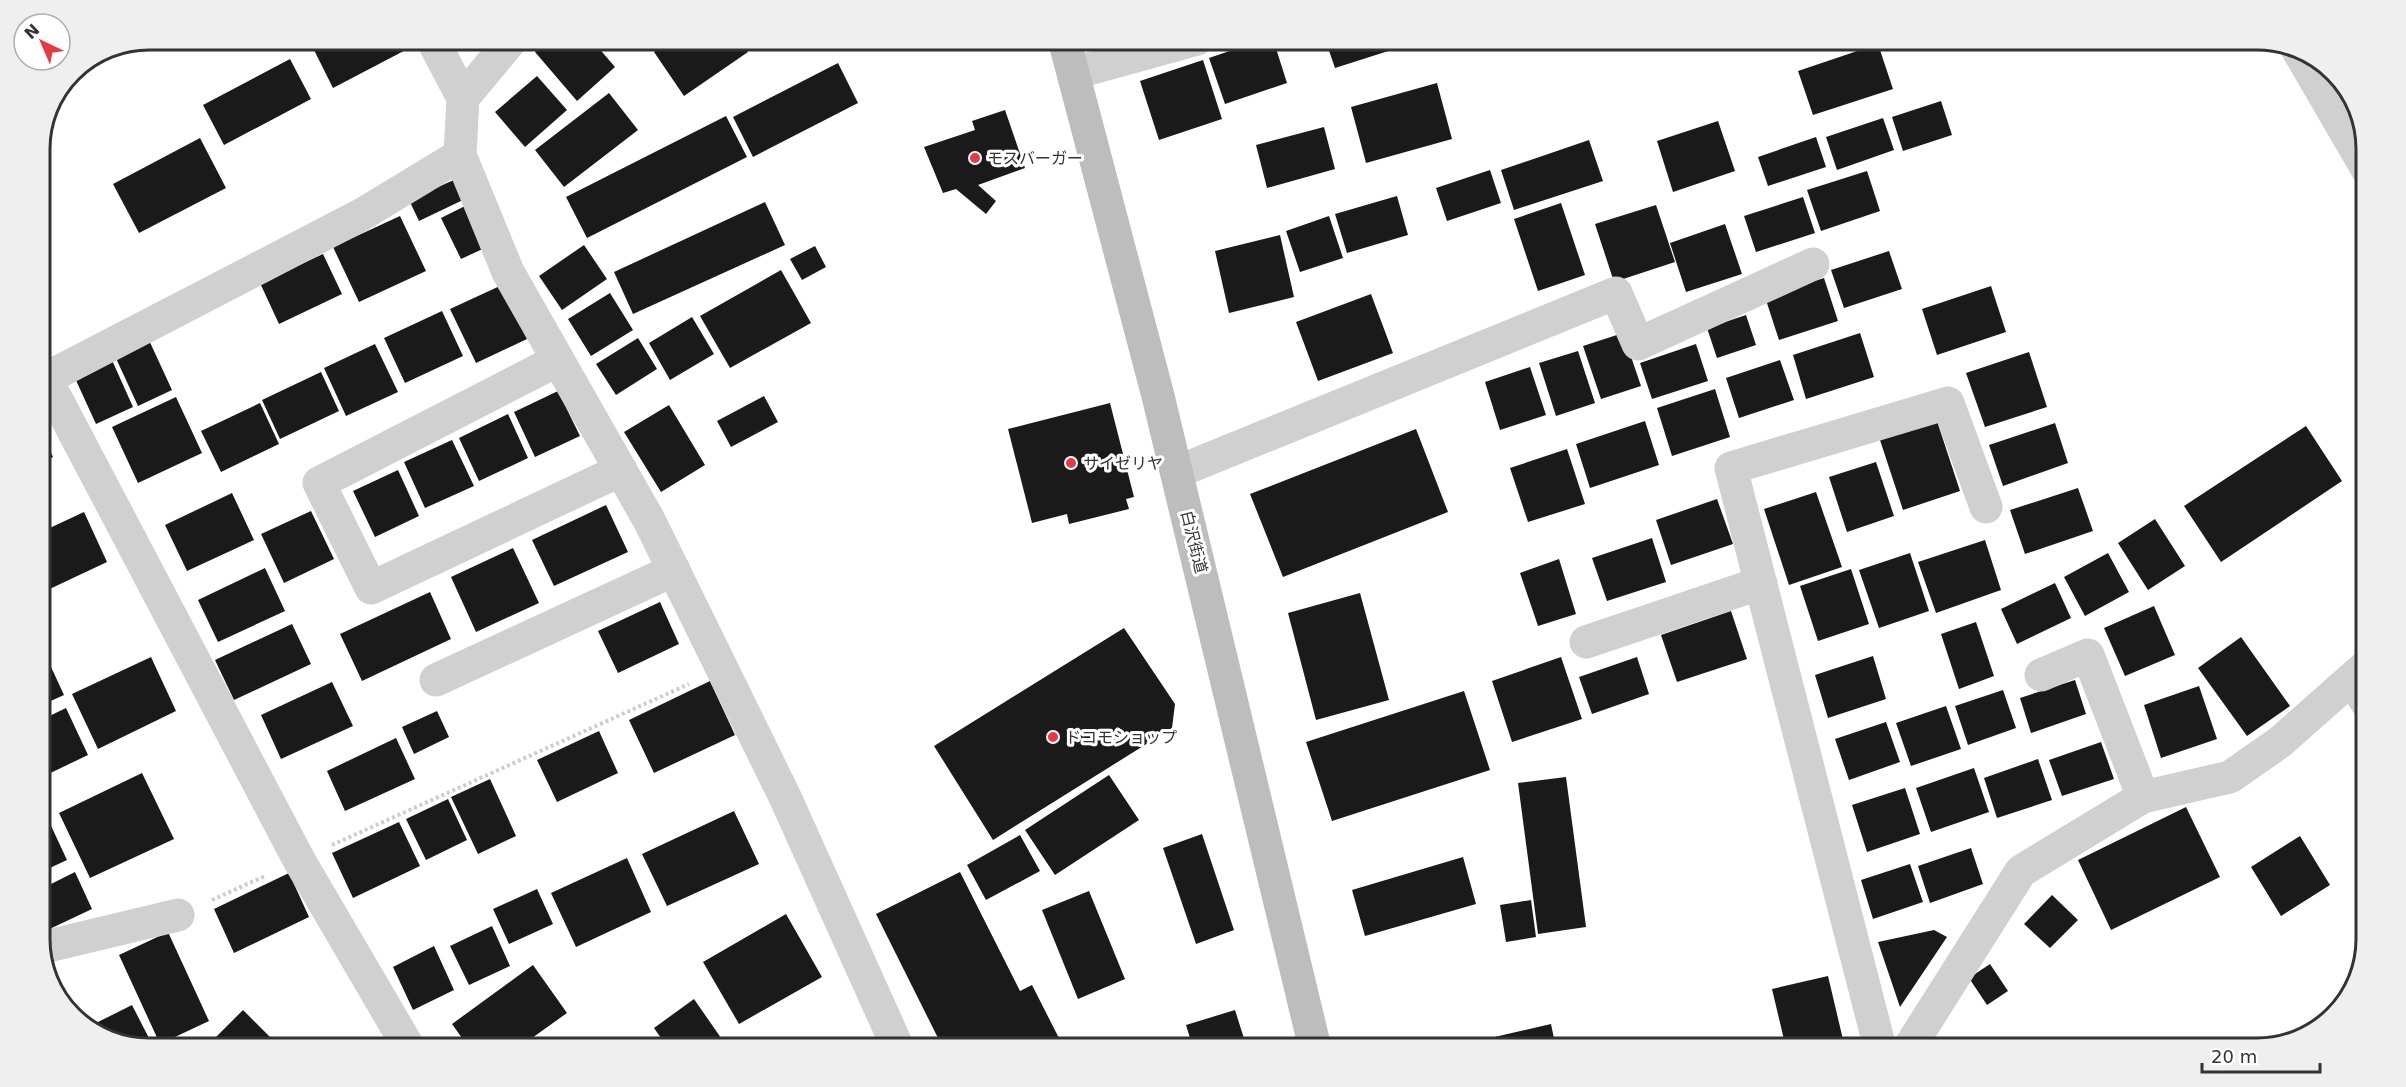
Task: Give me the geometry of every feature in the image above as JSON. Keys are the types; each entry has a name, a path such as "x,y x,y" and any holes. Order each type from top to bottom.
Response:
{"main road":[{"name":"白沢街道","path":"1067,50 1177,472 1313,1038"}],"street":[{"path":"438,50 463,98 460,155 508,272 621,470 674,570 785,797 893,1038"},
{"path":"463,98 503,50"},
{"path":"1074,73 1157,50"},
{"path":"2305,62 2356,150"},
{"path":"50,377 361,215 460,155"},
{"path":"1177,472 1616,293 1638,344 1813,264"},
{"path":"558,360 319,483 371,588 621,470"},
{"path":"50,394 299,860 403,1038"},
{"path":"1877,1038 1731,468 1948,403 1986,507"},
{"path":"436,681 674,570"},
{"path":"1586,642 1761,583"},
{"path":"2041,675 2088,655 2143,797"},
{"path":"1915,1038 2020,871 2143,797 2230,777 2356,687"},
{"path":"50,946 178,915"}],"path":[{"path":"178,915 723,669"}],"building":[{"path":"314,50 406,50 333,88"},
{"path":"537,50 600,50 615,67 577,101 535,52"},
{"path":"657,50 747,50 748,52 684,96 654,52"},
{"path":"1233,50 1276,50 1287,83 1225,104 1209,58"},
{"path":"1329,50 1391,50 1335,68"},
{"path":"1860,50 1880,50 1893,89 1813,115 1798,71"},
{"path":"290,59 311,99 224,145 203,105"},
{"path":"1203,60 1222,119 1159,140 1140,81"},
{"path":"838,63 858,103 753,157 733,117"},
{"path":"537,76 567,110 525,147 495,112"},
{"path":"1437,83 1452,139 1366,163 1351,107"},
{"path":"609,93 638,130 564,187 535,150"},
{"path":"1941,101 1952,135 1903,151 1892,117"},
{"name":"モスバーガー","path":"1005,110 1025,168 978,185 996,201 986,214 956,189 943,193 924,147 975,130 972,121"},
{"path":"726,116 747,157 587,238 566,197"},
{"path":"1883,118 1894,150 1837,170 1826,137"},
{"path":"1718,121 1735,171 1673,192 1657,141"},
{"path":"1324,127 1335,169 1267,188 1256,145"},
{"path":"1816,137 1826,167 1768,186 1758,157"},
{"path":"200,138 226,188 139,233 113,184"},
{"path":"1589,140 1603,181 1514,210 1501,170"},
{"path":"1490,170 1501,203 1447,221 1436,188"},
{"path":"1867,171 1880,211 1821,231 1807,190"},
{"path":"456,179 465,199 419,221 409,200"},
{"path":"1397,196 1408,235 1347,253 1335,214"},
{"path":"1803,197 1815,233 1756,252 1744,216"},
{"path":"765,202 785,245 633,314 614,272"},
{"path":"1561,203 1585,275 1538,291 1514,219"},
{"path":"467,205 487,247 461,259 441,218"},
{"path":"1656,205 1675,262 1614,282 1595,224"},
{"path":"400,216 426,271 359,302 333,247"},
{"path":"1329,216 1343,258 1300,272 1286,231"},
{"path":"1725,224 1742,274 1686,292 1670,243"},
{"path":"1280,235 1294,297 1229,313 1215,251"},
{"path":"584,245 607,279 562,310 539,276"},
{"path":"815,246 826,267 802,280 790,259"},
{"path":"1889,251 1902,289 1844,308 1831,270"},
{"path":"323,254 342,294 279,324 260,283"},
{"path":"781,270 811,323 730,368 700,316"},
{"path":"1824,278 1838,321 1779,340 1765,297"},
{"path":"502,285 527,339 476,363 450,309"},
{"path":"1991,286 2006,332 1937,355 1922,309"},
{"path":"610,293 633,330 591,356 568,319"},
{"path":"1371,294 1393,353 1318,381 1296,322"},
{"path":"442,311 463,356 405,383 384,338"},
{"path":"1746,315 1756,345 1717,358 1707,328"},
{"path":"692,317 714,354 670,380 649,343"},
{"path":"1623,333 1641,386 1601,399 1583,346"},
{"path":"1860,333 1874,377 1806,399 1793,355"},
{"path":"148,338 172,390 138,406 114,354"},
{"path":"638,338 657,369 616,395 596,364"},
{"path":"375,344 398,392 346,416 324,368"},
{"path":"1696,344 1708,381 1652,399 1640,363"},
{"path":"1578,351 1595,403 1556,416 1539,363"},
{"path":"2029,352 2047,407 1985,427 1966,373"},
{"path":"111,358 133,407 96,424 74,376"},
{"path":"1780,360 1794,400 1739,418 1726,378"},
{"path":"1530,367 1546,415 1500,430 1485,382"},
{"path":"321,372 339,411 280,439 262,400"},
{"path":"1715,389 1730,437 1672,456 1657,408"},
{"path":"558,391 580,436 535,457 514,412"},
{"path":"764,396 778,422 731,447 717,421"},
{"path":"176,397 202,453 138,483 112,427"},
{"path":"260,403 279,444 221,472 201,431"},
{"name":"サイゼリヤ","path":"1110,403 1134,497 1126,499 1129,509 1069,524 1067,514 1032,523 1008,429"},
{"path":"669,405 705,465 661,492 624,432"},
{"path":"508,414 528,458 479,481 459,438"},
{"path":"1645,421 1659,465 1590,488 1576,444"},
{"path":"1937,421 1960,491 1903,510 1880,440"},
{"path":"2055,423 2068,463 2003,486 1989,445"},
{"path":"2306,426 2342,481 2221,562 2184,506"},
{"path":"1416,429 1448,512 1283,577 1250,494"},
{"path":"452,440 474,486 425,508 404,462"},
{"path":"1567,449 1585,504 1528,522 1510,468"},
{"path":"1876,462 1894,516 1847,532 1829,477"},
{"path":"398,470 419,516 375,537 353,491"},
{"path":"2078,488 2093,531 2025,554 2010,510"},
{"path":"1816,492 1842,567 1789,585 1764,509"},
{"path":"232,493 254,540 187,571 165,525"},
{"path":"1717,499 1733,544 1671,565 1656,520"},
{"path":"606,505 628,552 554,586 532,540"},
{"path":"311,511 334,559 284,583 261,534"},
{"path":"84,512 107,562 50,589 50,528"},
{"path":"2155,519 2185,566 2148,590 2118,543"},
{"path":"1652,538 1666,582 1607,601 1592,558"},
{"path":"1985,540 2001,590 1936,613 1918,562"},
{"path":"513,548 539,603 476,632 451,577"},
{"path":"1910,553 1929,611 1879,628 1859,570"},
{"path":"2108,553 2129,592 2085,616 2064,577"},
{"path":"1559,559 1576,614 1538,626 1520,573"},
{"path":"265,568 285,611 218,642 198,600"},
{"path":"1851,569 1869,624 1818,641 1800,586"},
{"path":"2055,583 2071,618 2017,644 2001,609"},
{"path":"430,592 451,639 362,681 340,634"},
{"path":"1360,593 1389,700 1316,720 1288,613"},
{"path":"660,602 679,644 618,673 598,631"},
{"path":"2154,606 2175,655 2125,676 2104,628"},
{"path":"1731,611 1747,659 1677,682 1661,635"},
{"path":"1976,622 1994,676 1959,689 1941,634"},
{"path":"292,624 311,664 234,700 215,660"},
{"name":"ドコモショップ","path":"1124,628 1175,704 1172,728 993,840 934,746"},
{"path":"2241,637 2290,706 2247,736 2198,668"},
{"path":"1873,656 1886,699 1828,718 1815,675"},
{"path":"151,657 176,711 98,749 72,694"},
{"path":"1561,657 1582,719 1512,742 1492,681"},
{"path":"1637,657 1649,694 1592,714 1579,677"},
{"path":"50,665 64,695 50,701"},
{"path":"2075,680 2086,714 2031,733 2020,698"},
{"path":"710,681 735,735 654,773 629,720"},
{"path":"332,682 353,726 281,759 261,715"},
{"path":"2199,686 2217,739 2161,758 2144,705"},
{"path":"2003,690 2016,728 1968,745 1955,706"},
{"path":"1464,691 1490,770 1332,821 1306,742"},
{"path":"1946,706 1961,749 1911,766 1896,723"},
{"path":"66,708 88,755 50,773 50,716"},
{"path":"437,711 449,737 414,754 402,727"},
{"path":"1886,722 1900,762 1849,780 1835,739"},
{"path":"599,731 618,773 557,802 537,760"},
{"path":"396,738 415,779 345,811 327,771"},
{"path":"2101,742 2114,779 2062,796 2049,760"},
{"path":"2038,759 2052,800 1997,818 1984,778"},
{"path":"1974,768 1989,812 1931,832 1916,788"},
{"path":"142,773 174,839 90,878 59,813"},
{"path":"1109,775 1139,820 1055,875 1025,830"},
{"path":"1566,777 1586,927 1538,934 1518,783"},
{"path":"490,779 516,836 478,854 451,797"},
{"path":"1905,788 1920,834 1867,852 1852,805"},
{"path":"448,799 467,840 426,860 406,819"},
{"path":"2186,807 2220,877 2111,930 2078,860"},
{"path":"734,811 759,864 667,906 642,854"},
{"path":"399,822 420,866 353,898 332,853"},
{"path":"50,824 67,860 50,868"},
{"path":"1202,834 1234,930 1196,944 1163,848"},
{"path":"1020,835 1040,871 986,900 967,865"},
{"path":"2300,836 2330,885 2281,916 2251,867"},
{"path":"1971,848 1983,884 1930,903 1918,866"},
{"path":"1463,857 1476,904 1365,936 1352,890"},
{"path":"627,858 651,912 576,947 551,893"},
{"path":"1910,864 1923,902 1873,919 1861,880"},
{"path":"75,872 92,909 50,929 50,884"},
{"path":"960,872 1020,991 1032,985 1059,1038 938,1038 876,914"},
{"path":"289,873 309,917 234,953 214,909"},
{"path":"537,889 553,924 509,944 493,909"},
{"path":"1089,891 1125,979 1078,999 1042,910"},
{"path":"2052,895 2078,920 2050,948 2024,924"},
{"path":"1531,900 1536,937 1506,942 1500,905"},
{"path":"786,914 822,977 739,1024 703,962"},
{"path":"492,926 510,966 469,985 450,946"},
{"path":"1934,930 1947,937 1900,1007 1878,942"},
{"path":"168,932 209,1021 173,1038 157,1038 119,955"},
{"path":"434,946 454,990 413,1010 393,967"},
{"path":"1990,964 2008,991 1987,1005 1969,978"},
{"path":"533,965 567,1013 532,1038 462,1038 452,1024"},
{"path":"1828,976 1843,1038 1784,1038 1772,989"},
{"path":"694,999 721,1038 661,1038 654,1028"},
{"path":"132,1005 149,1038 129,1036 97,1023"},
{"path":"243,1010 271,1038 215,1038"},
{"path":"1235,1010 1244,1038 1190,1038 1186,1025"},
{"path":"1551,1024 1554,1038 1490,1038"}],"place":[{"name":"モスバーガー","path":"975,158"},
{"name":"サイゼリヤ","path":"1071,463"},
{"name":"ドコモショップ","path":"1053,737"}]}
